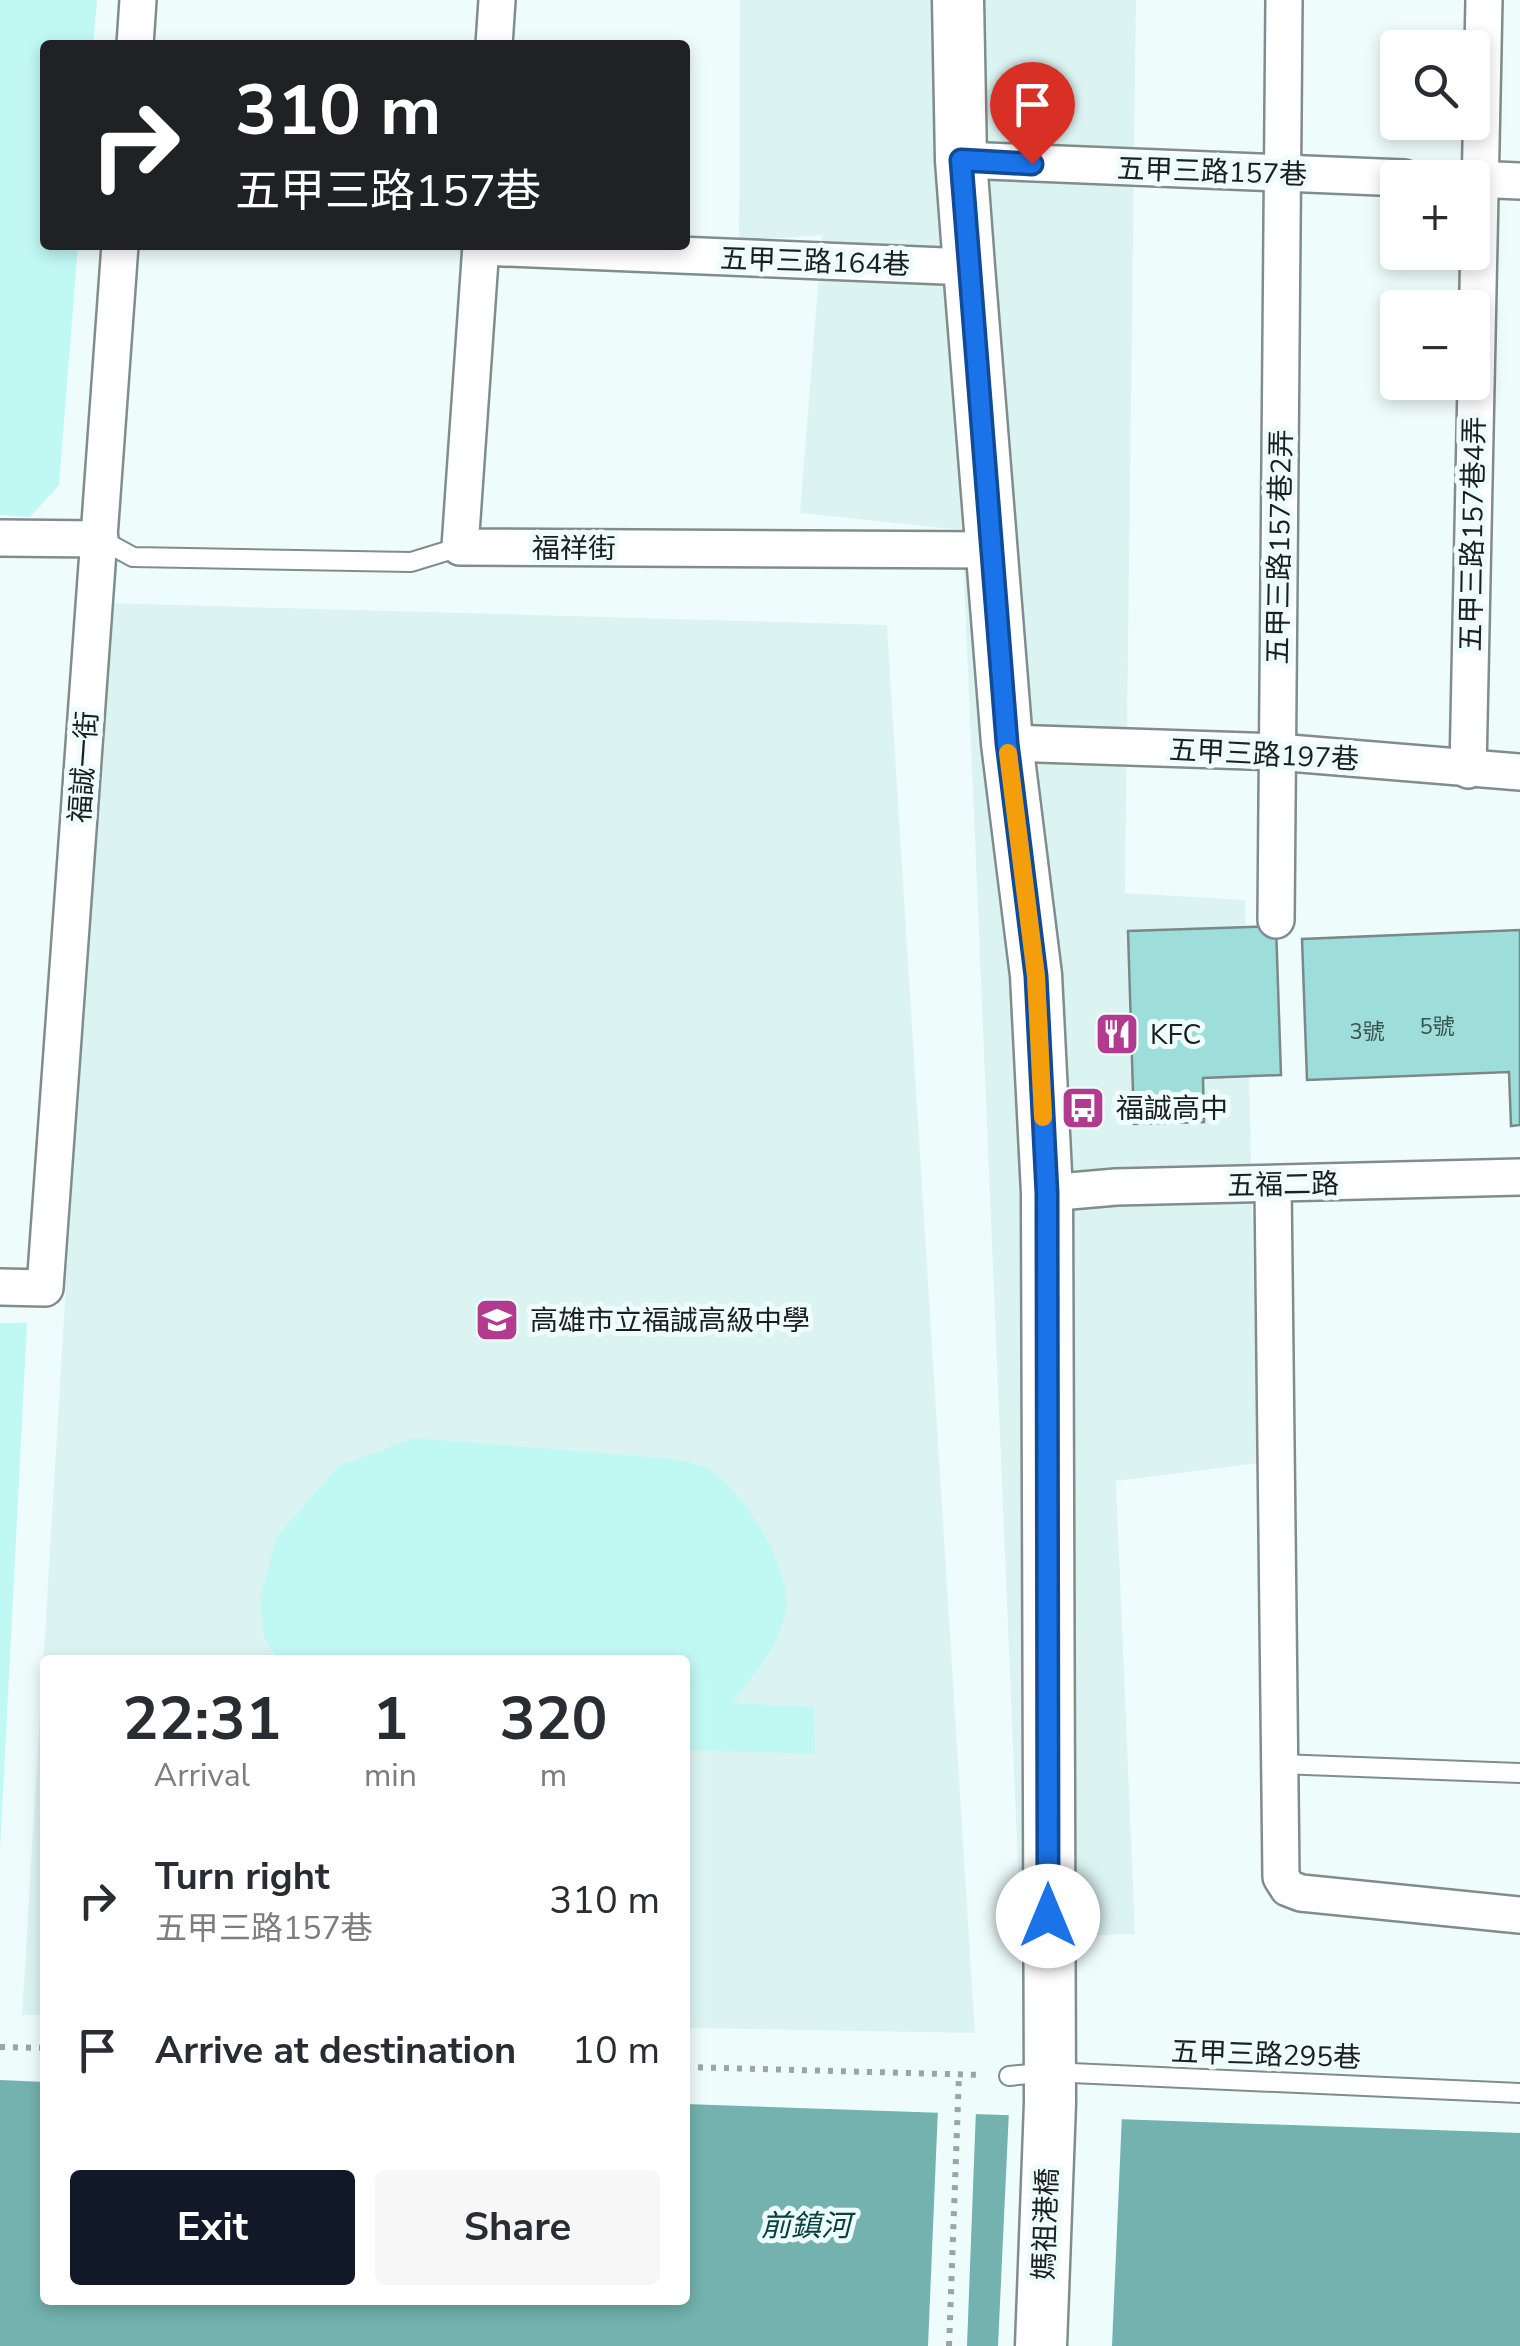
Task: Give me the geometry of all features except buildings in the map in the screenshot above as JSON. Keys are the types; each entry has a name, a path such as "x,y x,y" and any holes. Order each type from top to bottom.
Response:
{"main road":[{"name":"媽祖港橋","path":"958,0 961,160 1007,743 1036,976 1047,1193 1036,2084 1041,2346"}],"street":[{"path":"135,40 138,0"},
{"path":"494,40 498,0"},
{"name":"五甲三路157巷2弄","path":"1276,920 1284,0"},
{"name":"五甲三路157巷4弄","path":"1476,160 1484,0"},
{"name":"五甲三路157巷","path":"961,160 1380,177"},
{"path":"1490,180 1520,181"},
{"name":"福誠一街","path":"0,1287 45,1288 120,250"},
{"path":"460,547 481,250"},
{"name":"五甲三路164巷","path":"574,250 969,267"},
{"name":"五甲三路157巷4弄","path":"1468,770 1474,270"},
{"path":"0,538 100,539"},
{"name":"福祥街","path":"460,547 991,550"},
{"name":"五甲三路197巷","path":"1007,743 1277,752 1520,772"},
{"name":"五福二路","path":"1047,1193 1116,1187 1520,1176"},
{"path":"1273,1185 1281,1876 1288,1888 1300,1893 1520,1915"}],"lane":[{"path":"100,539 133,556 153,557 411,562 460,547"},
{"path":"1279,1764 1520,1773"},
{"name":"五甲三路295巷","path":"1036,2084 1520,2093"}],"path":[{"path":"0,2047 40,2048"},
{"path":"690,2067 959,2075 1036,2084"},
{"path":"949,2346 959,2075"}],"shaded area":[{"path":"0,0 97,0 93,40 40,40 40,250 78,250 59,485 30,517 0,515"},
{"path":"740,0 1136,0 1125,893 1245,900 1258,1463 1116,1481 1135,1934 1021,1937 962,530 800,513 822,235 739,241"},
{"name":"高雄市立福誠高級中學","path":"107,603 887,625 975,2033 690,2028 690,1655 44,1655"},
{"path":"0,1323 27,1323 0,1851"},
{"path":"414,1438 674,1459 701,1466 718,1476 761,1529 786,1592 786,1609 778,1635 733,1703 814,1707 815,1754 690,1750 690,1655 276,1655 264,1638 260,1597 278,1535 339,1466"},
{"name":"高雄市立福誠高級中學","path":"40,1716 40,2015 22,2015"}],"water":[{"name":"前鎮河","path":"0,2080 40,2082 40,2305 690,2305 690,2104 1520,2133 1520,2346 0,2346"}],"pier":[{"path":"938,2108 976,2109 967,2346 928,2346"},
{"path":"1009,2110 1122,2114 1112,2346 998,2346"}],"slow traffic":[{"path":"1008,753 1036,976 1043,1117"}],"place":[{"name":"KFC","path":"1117,1034"},
{"name":"福誠高中","path":"1083,1108"},
{"name":"高雄市立福誠高級中學","path":"497,1320"}],"route":[{"path":"1032,164 961,160 1007,743 1036,976 1047,1193 1048,1916"}]}
